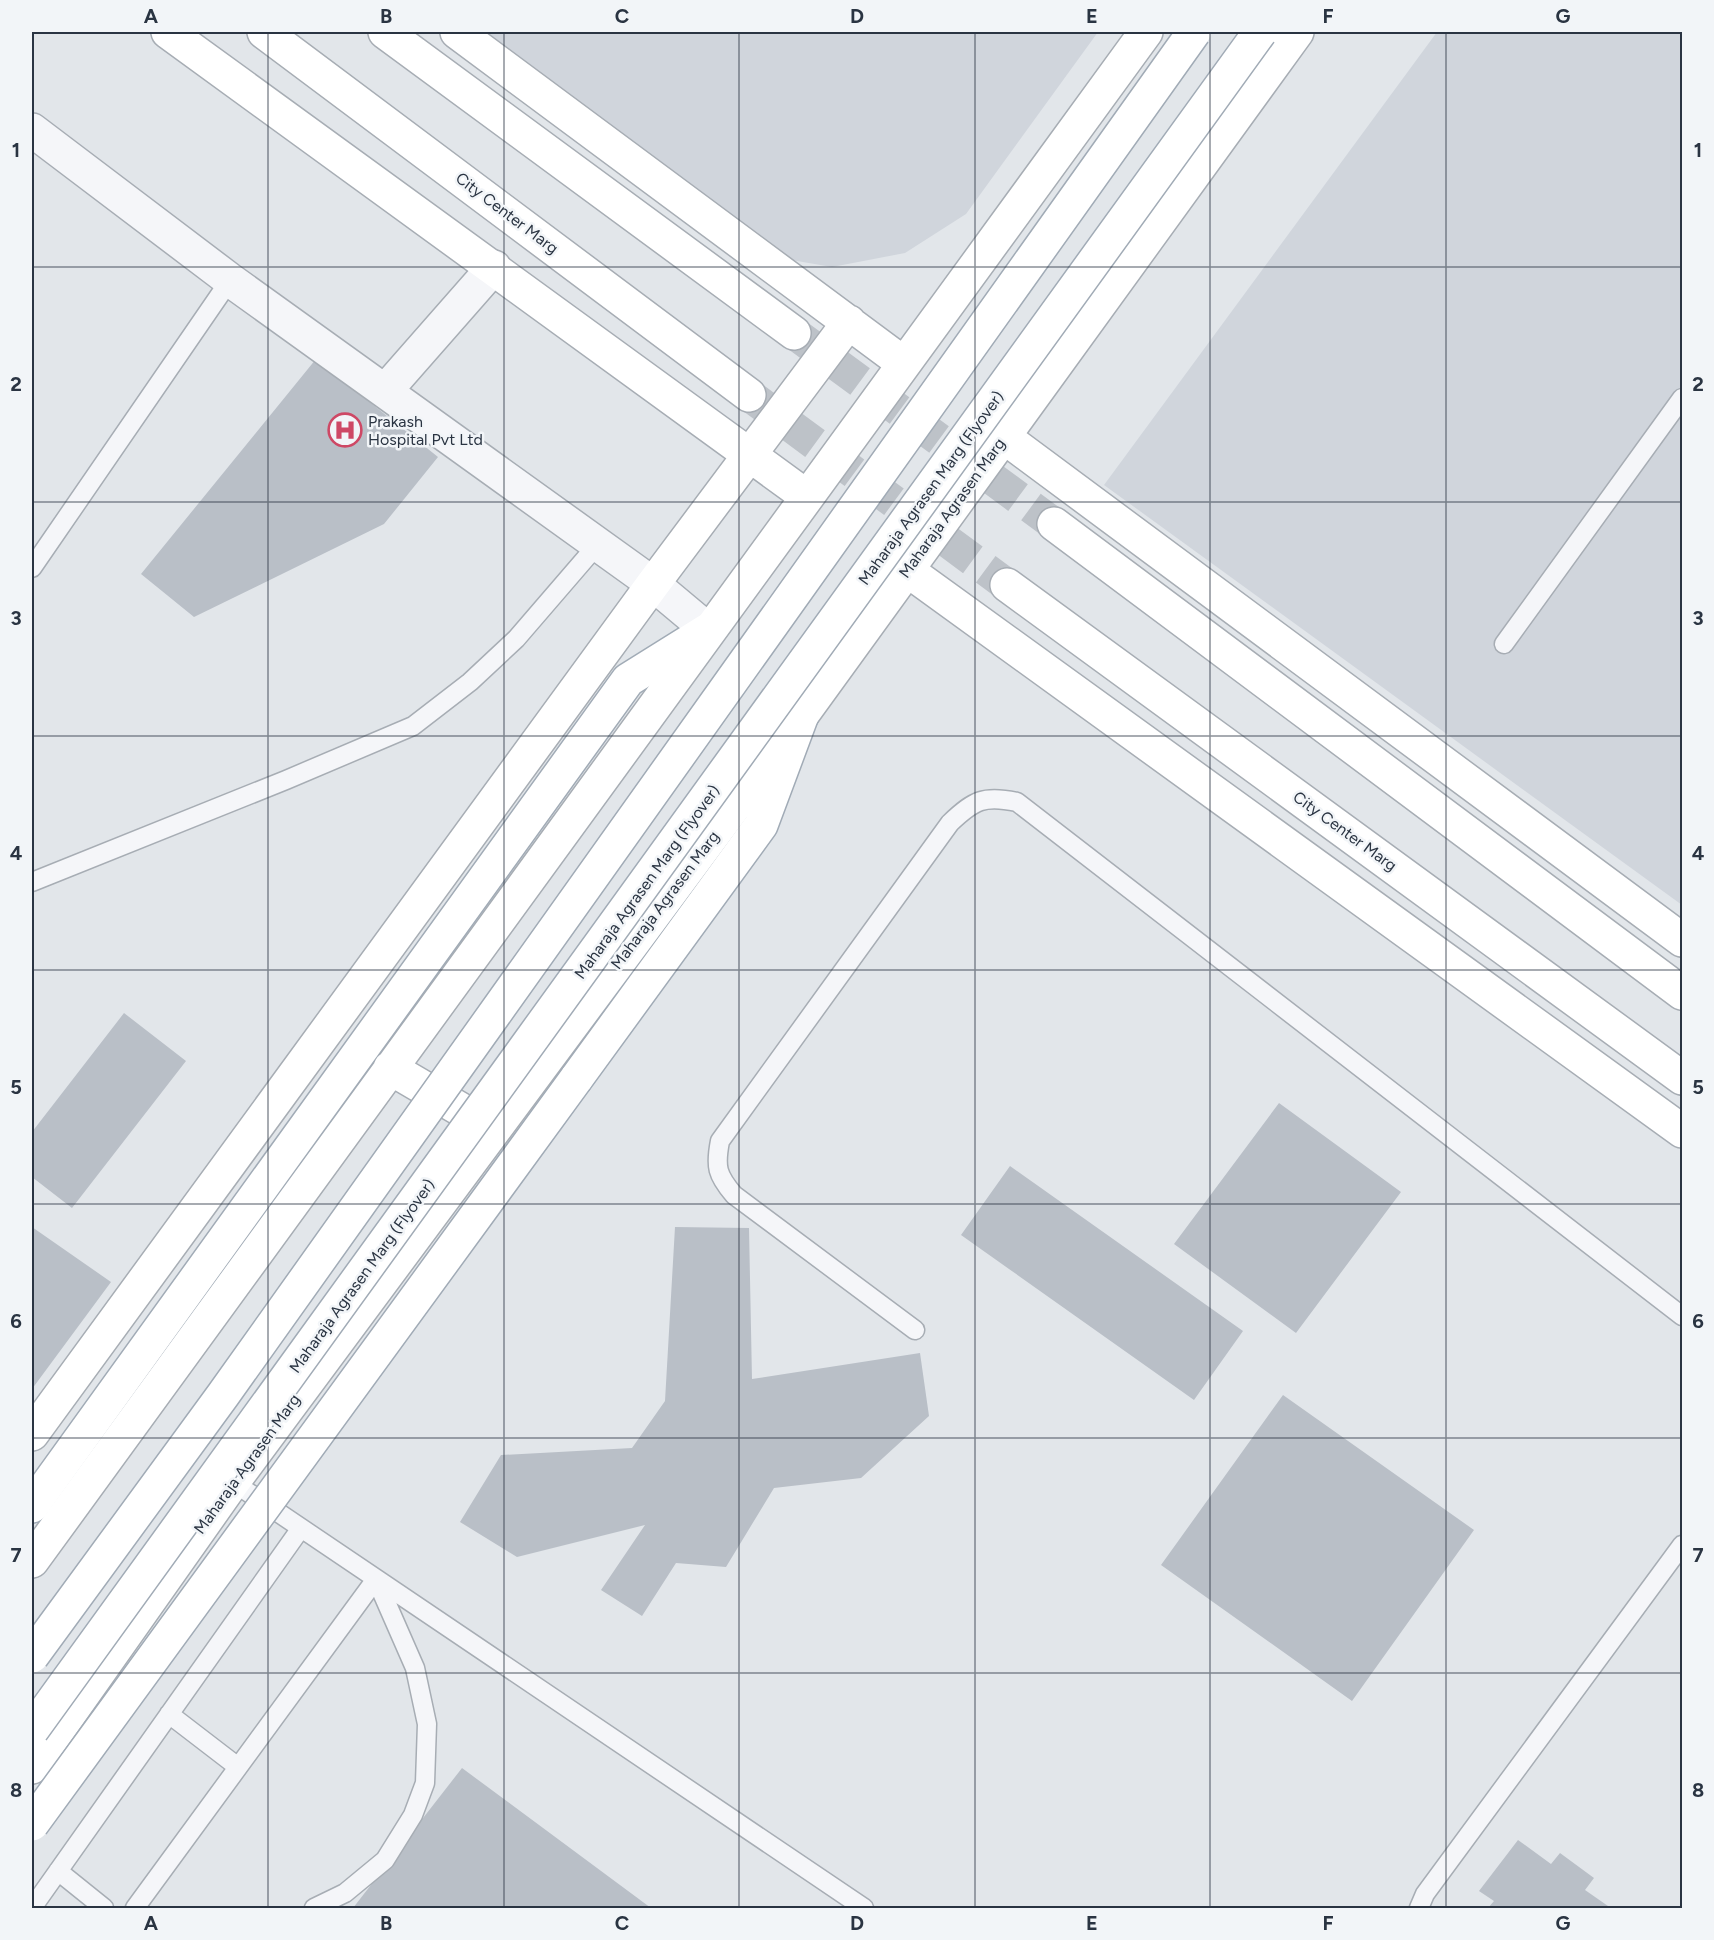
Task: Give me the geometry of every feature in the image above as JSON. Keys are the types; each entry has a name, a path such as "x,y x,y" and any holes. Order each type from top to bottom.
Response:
{"main road":[{"path":"168,32 806,496"},
{"name":"City Center Marg","path":"264,32 749,395"},
{"path":"386,32 794,333"},
{"path":"457,32 903,363"},
{"path":"32,1561 708,630 1146,32"},
{"path":"32,1656 223,1395 1194,32"},
{"name":"Maharaja Agrasen Marg (Flyover)","path":"32,1730 1260,32"},
{"name":"Maharaja Agrasen Marg","path":"32,1767 232,1482 802,715 1297,32"},
{"path":"32,1434 653,584 849,322"},
{"path":"1004,437 1683,940"},
{"path":"1054,524 1683,993"},
{"path":"907,570 1683,1131"},
{"name":"City Center Marg","path":"1007,585 1683,1078"},
{"path":"32,1506 628,680 708,630"},
{"path":"32,1824 761,825 802,715"},
{"path":"390,1068 494,1130"}],"street":[{"path":"32,130 230,280 653,584 708,630"},
{"path":"386,390 494,267"}],"lane":[{"path":"32,568 230,280"},
{"path":"1504,644 1683,398"},
{"path":"32,882 275,785 412,726 470,682 516,639 597,545"},
{"path":"915,1330 734,1195 721,1179 716,1162 720,1142 950,823 968,806 992,797 1017,802 1683,1316"},
{"path":"232,1482 864,1908"},
{"path":"32,1908 301,1528"},
{"path":"1419,1908 1425,1894 1683,1545"},
{"path":"135,1908 376,1579"},
{"path":"314,1908 345,1893 385,1860 413,1815 425,1783 427,1724 416,1668 376,1579"},
{"path":"169,1714 238,1767"},
{"path":"58,1871 104,1908"}],"shaded area":[{"path":"444,32 1098,32 966,214 905,253 832,267 727,249"},
{"path":"1437,32 1682,32 1682,905 1104,485"}],"building":[{"path":"316,359 438,457 384,524 194,617 141,574"},
{"path":"124,1013 186,1061 72,1208 32,1177 32,1132"},
{"path":"1279,1103 1401,1192 1296,1333 1174,1244"},
{"path":"1010,1166 1243,1331 1194,1400 961,1235"},
{"path":"32,1227 111,1282 32,1389"},
{"path":"675,1227 749,1228 752,1379 920,1353 929,1416 861,1478 774,1488 726,1567 676,1563 642,1616 601,1590 645,1525 517,1557 460,1522 501,1455 632,1448 665,1401"},
{"path":"1283,1395 1474,1530 1352,1701 1161,1565"},
{"path":"462,1768 651,1908 353,1908"},
{"path":"1518,1840 1551,1864 1560,1853 1594,1878 1585,1890 1608,1906 1606,1908 1488,1908 1494,1901 1479,1891"}],"tunnel":[{"path":"794,333 1054,524"},
{"path":"749,395 1007,585"}],"place":[{"name":"Prakash Hospital Pvt Ltd","path":"345,430"}]}
